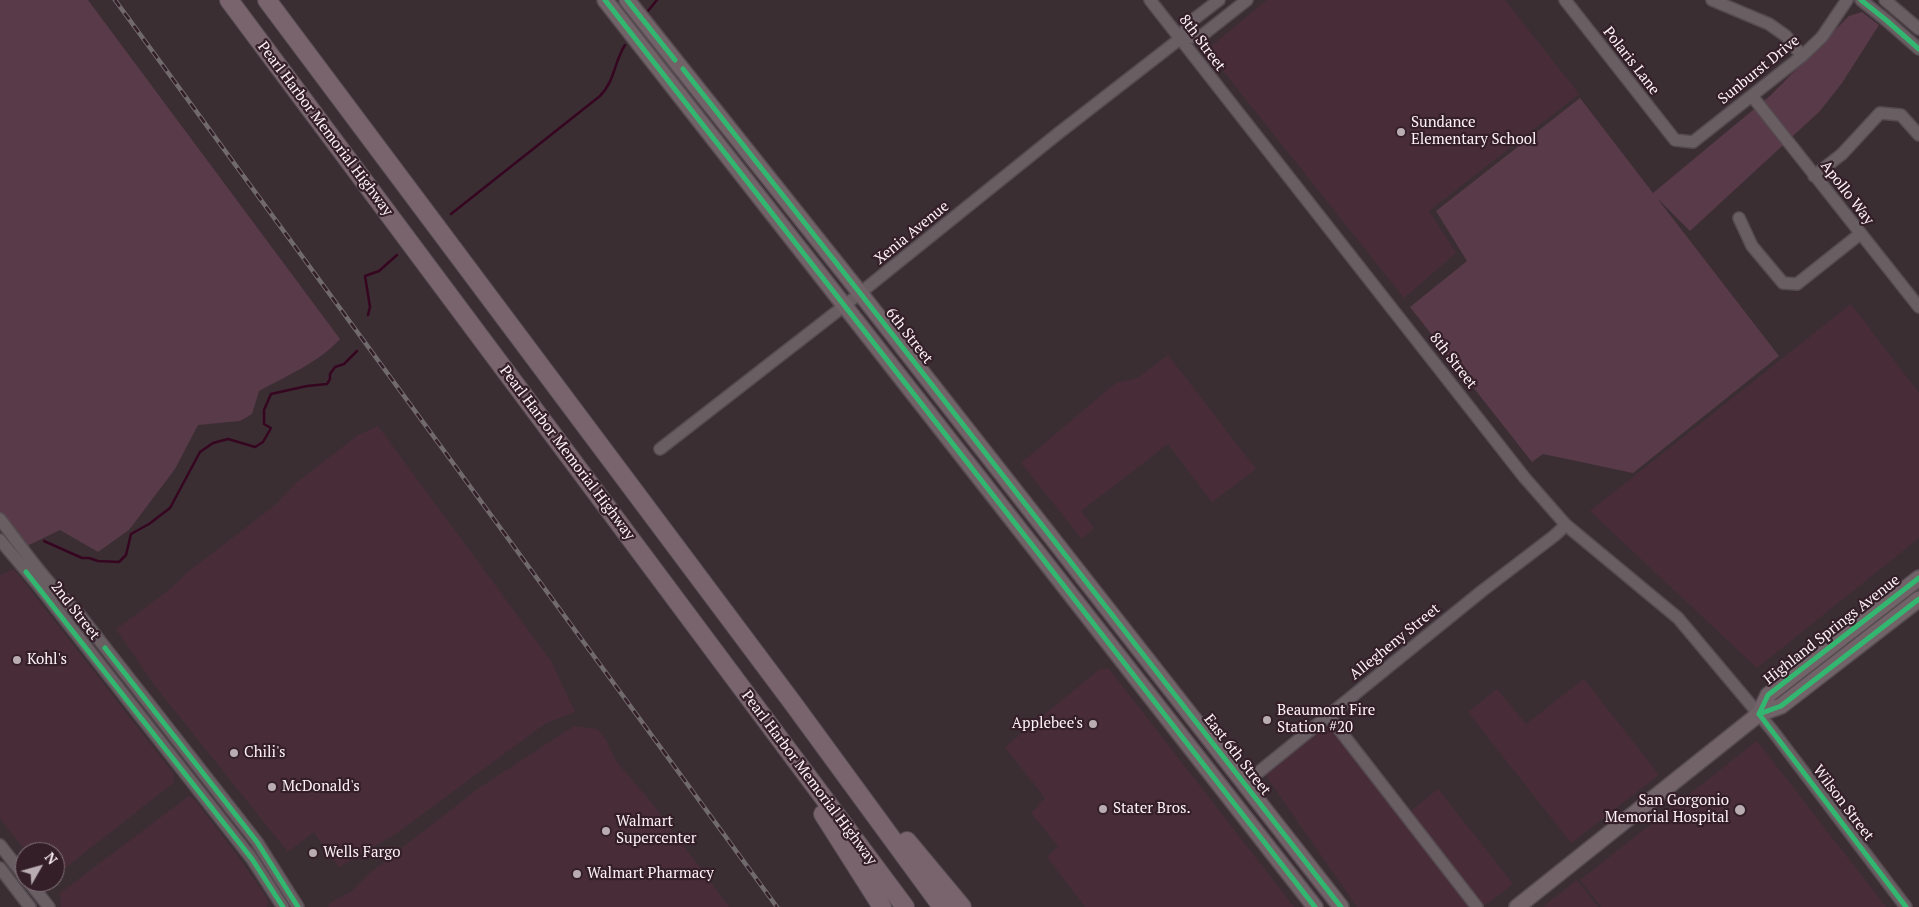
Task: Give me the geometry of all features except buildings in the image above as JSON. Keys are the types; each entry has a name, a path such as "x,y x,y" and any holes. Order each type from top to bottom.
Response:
{"highway":[{"name":"Pearl Harbor Memorial Highway","path":"228,0 905,907"},
{"name":"Pearl Harbor Memorial Highway","path":"268,0 792,702 942,907"},
{"path":"792,702 962,907"},
{"path":"770,726 882,907"}],"main road":[{"path":"605,0 1315,907"},
{"name":"6th Street","path":"628,0 860,293 1114,619"},
{"name":"Highland Springs Avenue","path":"1759,714 1768,695 1919,578"},
{"name":"Highland Springs Avenue","path":"1518,907 1759,714 1781,706 1919,599"},
{"name":"East 6th Street","path":"1114,619 1341,907"},
{"path":"1302,890 1306,886 1312,885 1329,907"}],"street":[{"name":"8th Street","path":"1150,0 1524,477 1566,525 1678,618 1759,714"},
{"name":"Xenia Avenue","path":"660,449 844,306 1060,132 1181,38 1189,24 1219,0"},
{"name":"Xenia Avenue","path":"1181,38 1200,37 1248,0"},
{"name":"Polaris Lane","path":"1565,0 1675,140"},
{"path":"1712,0 1769,24 1786,36 1802,56"},
{"name":"Sunburst Drive","path":"1675,140 1693,142 1802,56 1822,38 1847,0"},
{"path":"1861,0 1919,49"},
{"path":"1885,0 1919,29"},
{"name":"Apollo Way","path":"1752,96 1919,307"},
{"path":"1814,176 1842,154 1880,113 1901,116 1919,135"},
{"path":"1739,218 1752,246 1783,284 1797,284 1860,234"},
{"name":"2nd Street","path":"0,519 63,599 79,614 257,842 298,907"},
{"name":"Allegheny Street","path":"1244,784 1566,525"},
{"name":"2nd Street","path":"0,540 252,860 283,907"},
{"name":"Wilson Street","path":"1759,714 1906,907"},
{"path":"1328,715 1478,907"},
{"path":"0,845 15,864"},
{"path":"11,859 0,868 30,907"},
{"path":"37,892 49,907"}],"shaded area":[{"path":"0,0 88,0 340,339 312,362 259,391 252,414 240,421 198,425 175,469 129,530 98,552 60,530 23,548 0,517"},
{"name":"Sundance Elementary School","path":"1267,0 1505,0 1579,94 1429,211 1456,253 1404,298 1209,53 1210,47"},
{"path":"1862,12 1879,25 1842,83 1820,111 1690,231 1657,198 1779,356 1633,473 1543,454 1532,462 1410,307 1467,261 1436,211 1580,98 1653,193 1771,95 1849,16"},
{"path":"1851,304 1919,393 1919,538 1757,668 1590,511"},
{"path":"1168,355 1256,469 1212,502 1168,444 1081,511 1094,528 1082,539 1021,463 1116,383 1138,378"},
{"path":"378,426 551,661 575,712 546,723 394,835 339,867 314,832 288,852 155,686 116,629 169,590 189,571 274,506 297,482 357,436"},
{"path":"14,569 173,773 173,783 65,868 65,842 19,842 0,819 0,575"},
{"path":"1100,669 1109,669 1294,907 1085,907 1047,857 1058,846 1031,813 1045,798 1005,747"},
{"path":"1584,679 1659,775 1571,843 1468,712 1497,689 1526,724"},
{"path":"1328,724 1474,907 1357,907 1264,773"},
{"path":"574,726 597,729 606,740 616,761 651,802 729,907 328,907 330,903 352,891 371,872 479,788"},
{"name":"San Gorgonio Memorial Hospital","path":"1757,741 1886,907 1601,907 1580,880"},
{"path":"1438,789 1513,884 1484,906 1408,813"},
{"path":"189,796 195,800 268,899 267,907 61,907 60,893 65,892 65,889"},
{"path":"1577,880 1598,907 1543,907"}],"waterway":[{"path":"647,12 657,0"},
{"path":"451,214 600,96 612,78 621,51 625,45"},
{"path":"368,315 370,307 365,276 379,271 397,255"},
{"path":"44,541 82,558 119,562 126,555 131,534 149,524 170,508 200,452 213,443 228,439 255,447 263,442 271,428 264,424 264,410 271,394 307,386 327,384 330,374 335,367 344,364 357,351"}],"railway":[{"path":"115,0 777,907"}],"cycle path":[{"path":"605,0 1315,907"},
{"path":"627,0 675,60"},
{"path":"1861,0 1919,49"},
{"path":"683,69 1341,907"},
{"path":"26,572 252,859 283,907"},
{"path":"1759,714 1768,695 1919,578"},
{"path":"1759,714 1781,706 1919,599"},
{"path":"105,648 257,842 298,907"},
{"path":"1759,714 1906,907"}],"place":[{"name":"Sundance Elementary School","path":"1401,132"},
{"name":"Kohl's","path":"17,660"},
{"name":"Beaumont Fire Station #20","path":"1267,720"},
{"name":"Applebee's","path":"1093,724"},
{"name":"Chili's","path":"234,753"},
{"name":"McDonald's","path":"272,787"},
{"name":"Stater Bros.","path":"1103,809"},
{"name":"San Gorgonio Memorial Hospital","path":"1740,810"},
{"name":"Walmart Supercenter","path":"606,831"},
{"name":"Wells Fargo","path":"313,853"},
{"name":"Walmart Pharmacy","path":"577,874"}]}
